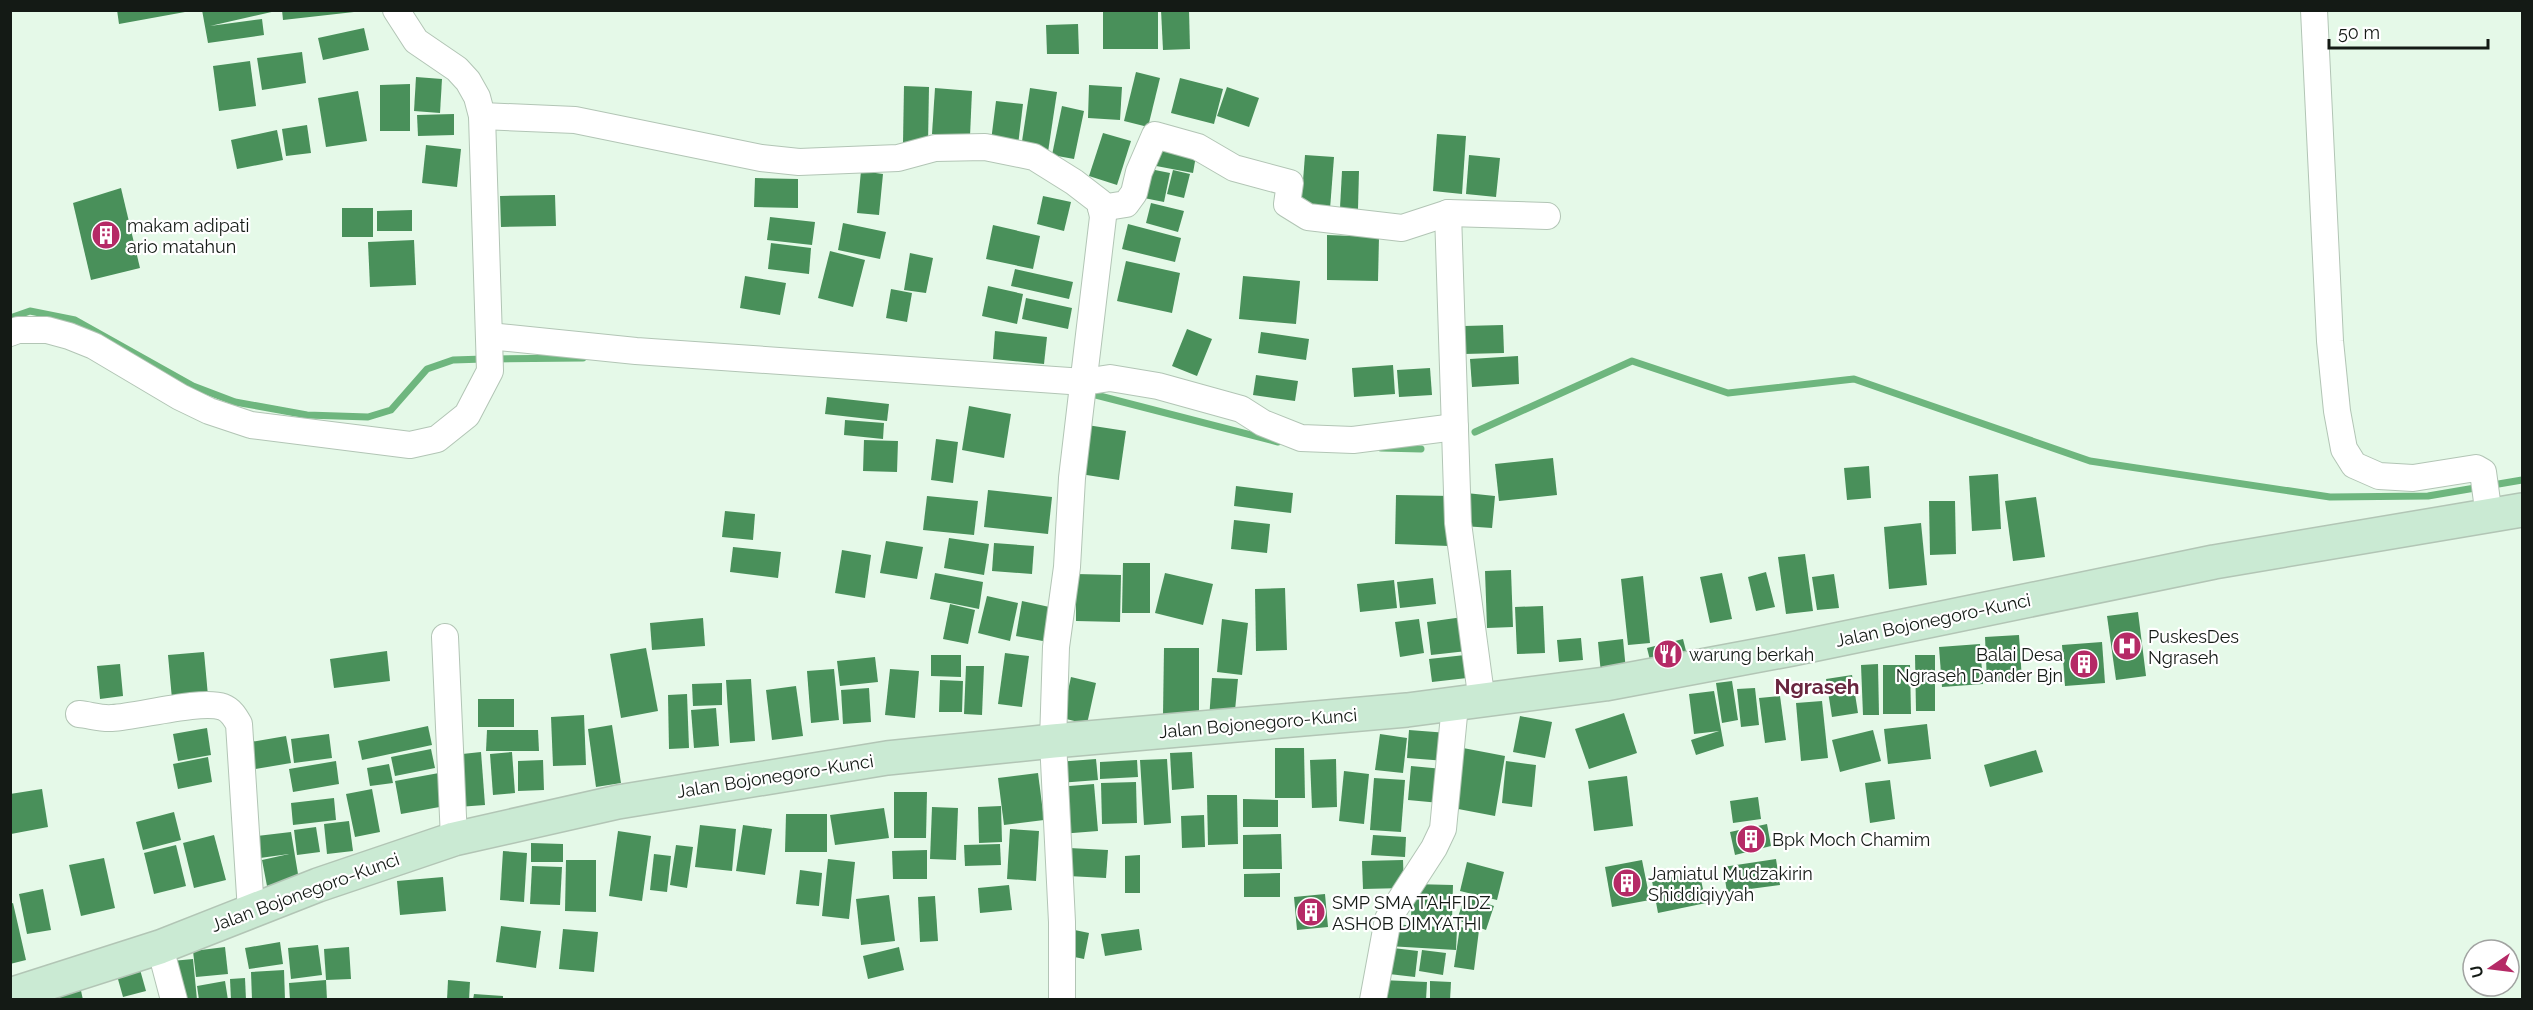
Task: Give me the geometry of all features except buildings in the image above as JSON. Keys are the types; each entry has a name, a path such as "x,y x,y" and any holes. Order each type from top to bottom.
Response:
{"main road":[{"name":"Jalan Bojonegoro-Kunci","path":"10,995 160,947 251,911 454,838 662,793 886,758 1468,704 1696,668 2488,507 2523,510"}],"street":[{"path":"10,333 18,330 47,330 69,336 93,346 199,406 251,426 410,445 437,439 467,415 490,371 482,116 477,97 468,81 457,69 416,41 396,10"},
{"path":"2314,10 2330,341 2337,411 2344,450 2354,465 2379,476 2413,478 2476,468 2483,472 2488,507"},
{"path":"482,116 575,120 760,158 799,162 898,158 935,148 985,147 1034,157 1092,194 1100,202 1103,217 1072,478 1067,567 1056,647 1053,741 1062,922 1062,999"},
{"path":"1101,208 1126,204 1134,193 1138,172 1155,135 1198,147 1234,168 1290,183 1287,204 1308,217 1402,228 1448,213 1547,216"},
{"path":"1373,999 1388,919 1434,848 1443,829 1468,704 1458,523 1448,213"},
{"path":"489,339 1083,393 1110,378 1158,386 1241,409 1263,423 1301,438 1353,440 1455,436"},
{"path":"445,637 454,838"},
{"path":"79,714 111,719 202,706 222,707 233,713 238,724 251,911"},
{"path":"160,947 174,999"}],"waterway":[{"path":"10,318 30,311 75,320 193,386 235,402 307,415 368,417 391,410 427,369 453,360 484,359"},
{"path":"495,359 583,358"},
{"path":"1475,432 1632,361 1728,393 1854,379 2090,461 2330,497 2428,496 2522,480"},
{"path":"1088,393 1278,442"},
{"path":"1381,448 1421,449"}],"place":[{"name":"makam adipati ario matahun","path":"106,235"},
{"name":"PuskesDes Ngraseh","path":"2127,646"},
{"name":"warung berkah","path":"1668,654"},
{"name":"Balai Desa Ngraseh Dander Bjn","path":"2084,664"},
{"name":"Bpk Moch Chamim","path":"1751,839"},
{"name":"Jamiatul Mudzakirin Shiddiqiyyah","path":"1627,883"},
{"name":"SMP SMA TAHFIDZ ASHOB DIMYATHI","path":"1311,912"}],"district":[{"name":"Ngraseh","path":"1817,686"}]}
